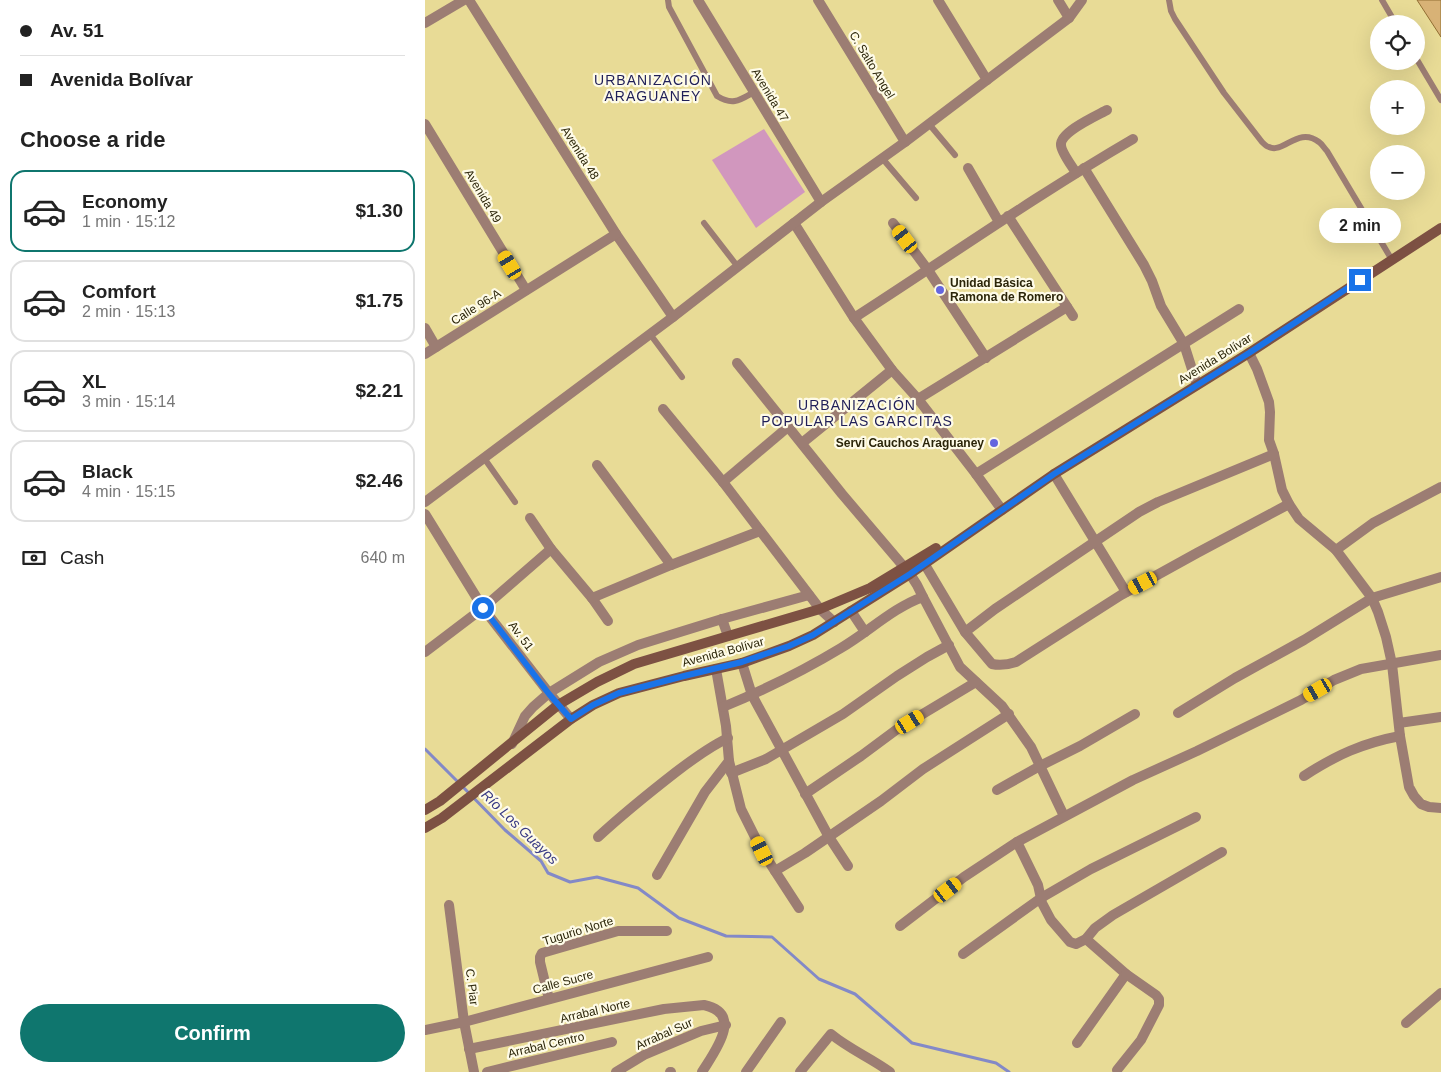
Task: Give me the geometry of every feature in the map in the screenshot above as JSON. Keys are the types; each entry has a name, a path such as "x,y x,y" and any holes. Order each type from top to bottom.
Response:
{"main road":[{"name":"Avenida Bolívar","path":"425,828 442,818 512,763 593,705 619,693 742,662 789,646 813,635 1054,474 1249,353 1441,228"},
{"name":"Avenida Bolívar","path":"425,810 440,801 558,706 597,682 634,664 820,609 907,571"}],"street":[{"path":"425,23 464,0"},
{"name":"Avenida 48","path":"469,0 616,234 673,317"},
{"name":"Avenida 47","path":"698,0 821,202"},
{"name":"C. Salto Angel","path":"819,0 905,142"},
{"path":"938,0 987,80"},
{"path":"1058,0 1069,18"},
{"path":"425,502 673,317 821,202 905,142 1069,18 1082,0"},
{"path":"1107,110 1070,131 1062,139 1061,145 1144,265 1161,306 1184,344 1197,385"},
{"name":"Avenida 49","path":"425,124 526,290"},
{"path":"854,318 1080,170 1133,139"},
{"path":"918,399 1070,312 968,168"},
{"path":"794,223 854,318 892,370 918,399 1002,510"},
{"path":"893,224 928,270 987,358"},
{"name":"Calle 96-A","path":"425,354 616,234"},
{"path":"976,474 1239,309"},
{"path":"425,328 436,347"},
{"path":"1249,353 1269,402 1269,440 1282,490 1299,519 1335,550 1372,598 1386,637 1392,664 1400,736 1409,787 1421,804 1441,808"},
{"path":"737,364 907,571 917,585 960,667 1002,706 1031,747 1064,816"},
{"path":"802,442 892,370"},
{"path":"663,409 723,482 809,596 834,622"},
{"path":"723,482 788,427"},
{"path":"965,632 1002,604 1139,512 1158,502 1274,454"},
{"path":"597,466 671,565"},
{"path":"1054,474 1126,592"},
{"path":"1335,550 1373,523 1441,487"},
{"path":"922,561 965,632 992,664 1007,665 1016,662 1126,592 1289,504"},
{"name":"Av. 51","path":"425,514 483,608 558,706 571,719"},
{"path":"530,518 551,549 592,598 608,621"},
{"path":"592,598 759,531"},
{"path":"425,652 483,608 551,549"},
{"path":"1178,713 1372,598 1441,577"},
{"path":"512,744 525,716 549,694 599,662 637,645 722,619 809,596"},
{"path":"723,707 792,676 842,648 909,603 923,597"},
{"path":"851,611 865,632"},
{"path":"722,619 729,636"},
{"path":"731,772 766,759 782,750 843,714 927,656 949,645"},
{"path":"900,926 964,877 1017,842 1133,780 1197,751 1301,700 1335,680 1361,669 1441,655"},
{"path":"742,662 752,695 829,837 848,866"},
{"path":"716,669 728,738 729,761 741,809 762,851 799,908"},
{"path":"805,794 896,730 976,682"},
{"path":"775,871 829,837 881,801 910,778 1009,714"},
{"path":"997,790 1081,746 1135,714"},
{"path":"1399,723 1441,717"},
{"path":"1304,776 1341,754 1383,739 1400,736"},
{"path":"597,837 688,763 713,745 728,738"},
{"path":"657,875 705,792 729,761"},
{"path":"963,954 1041,898 1091,869 1195,817"},
{"path":"1017,842 1051,920 1070,942 1079,943 1113,914 1222,852"},
{"name":"C. Piar","path":"449,906 464,1022 474,1072"},
{"name":"Tugurio Norte","path":"549,999 540,962 542,953 618,931 667,931"},
{"path":"1086,939 1126,974 1159,999 1159,1005 1141,1040 1117,1070"},
{"name":"Calle Sucre","path":"425,1030 464,1022 708,957"},
{"path":"1077,1043 1126,974"},
{"path":"1406,1023 1441,993"},
{"name":"Arrabal Norte","path":"469,1050 664,1009 705,1004 715,1008 725,1020"},
{"path":"702,1072 719,1043 725,1020"},
{"name":"Arrabal Sur","path":"616,1072 644,1055 725,1020"},
{"path":"746,1072 781,1022"},
{"path":"800,1072 831,1034 889,1072"},
{"name":"Arrabal Centro","path":"487,1072 612,1042"}],"lane":[{"path":"668,0 669,6 717,96 731,102 738,101 754,92"},
{"path":"1169,0 1175,19 1224,93 1262,142 1268,147 1275,148 1295,139 1307,137 1318,141 1327,151 1392,260"},
{"path":"1382,0 1391,15"},
{"path":"1423,70 1441,100"},
{"path":"929,124 955,155"},
{"path":"882,158 916,198"},
{"path":"704,223 738,267"},
{"path":"650,334 682,377"},
{"path":"484,458 515,502"}],"shaded area":[{"path":"764,129 805,192 756,228 712,160"}],"building":[{"path":"1417,0 1441,0 1441,37"}],"waterway":[{"name":"Río Los Guayos","path":"425,749 458,782"},
{"name":"Río Los Guayos","path":"463,787 505,830 541,861 548,873 570,882 597,877 638,888 679,918 726,936 772,937 819,979 855,994 912,1043 996,1063 1009,1072"}],"place":[{"name":"Unidad Básica Ramona de Romero","path":"940,290"},
{"name":"Servi Cauchos Araguaney","path":"994,443"}],"district":[{"name":"URBANIZACIÓN ARAGUANEY","path":"653,88"},
{"name":"URBANIZACIÓN POPULAR LAS GARCITAS","path":"857,414"}],"route":[{"path":"483,608 558,706 571,719 593,705 619,693 742,662 789,646 813,635 910,574 1054,474 1249,353 1360,280"}]}
